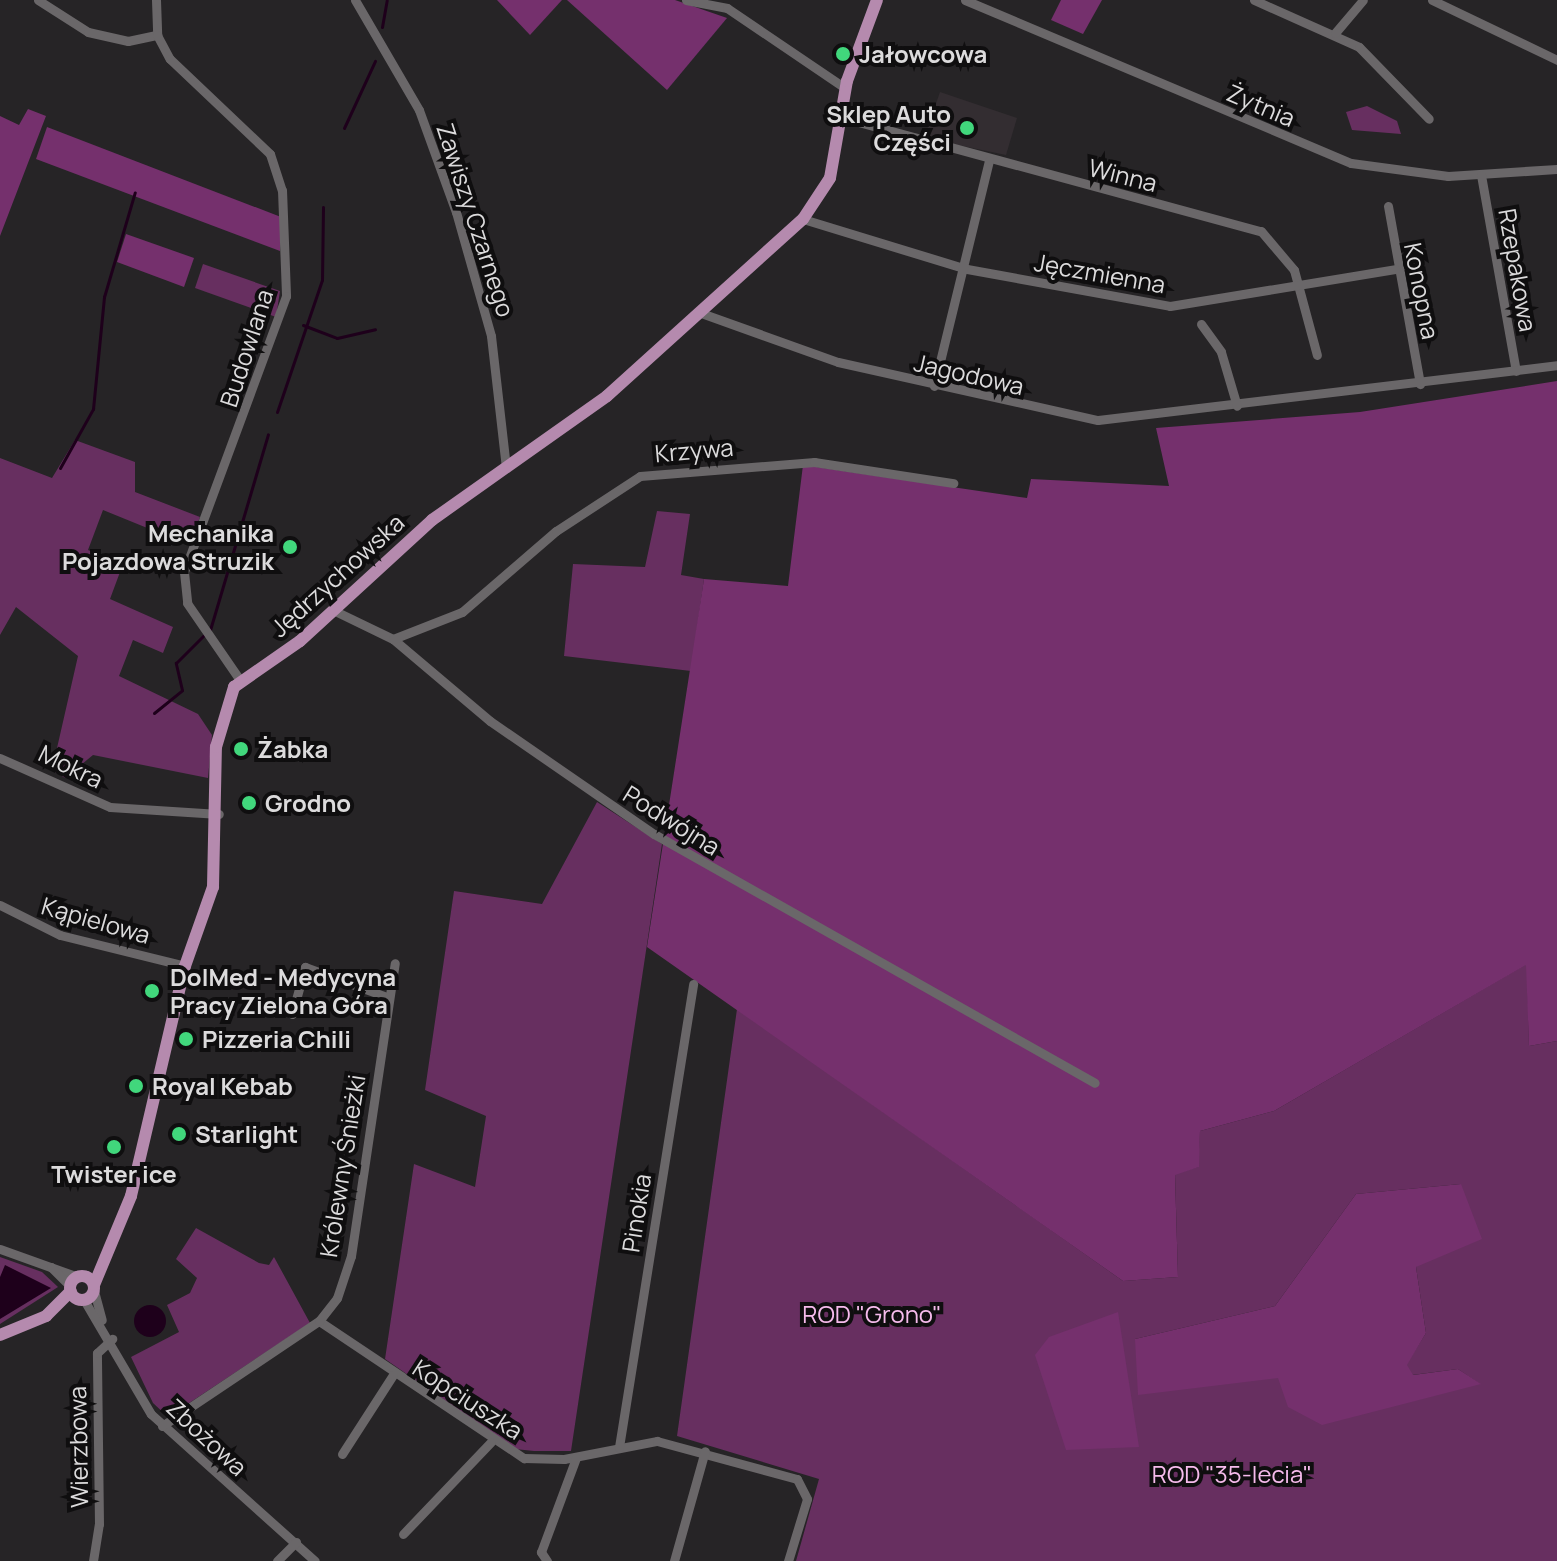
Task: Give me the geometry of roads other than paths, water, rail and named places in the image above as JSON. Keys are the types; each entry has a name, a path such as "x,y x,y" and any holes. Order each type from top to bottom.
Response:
{"main road":[{"name":"Jędrzychowska","path":"240,680 335,611 432,520 592,408 803,219 830,178 845,88 877,0"},
{"path":"0,1335 53,1311 82,1288 103,1259 131,1196 185,966 213,887 219,814 216,747 240,680"}],"street":[{"path":"38,0 88,32 128,41 157,35 156,0"},
{"name":"Zawiszy Czarnego","path":"355,0 419,110 456,212 488,319 506,468"},
{"path":"686,0 727,8 845,88"},
{"name":"Żytnia","path":"965,0 1351,163 1404,174 1481,175 1557,169"},
{"path":"1254,0 1335,33 1375,59 1429,119"},
{"path":"1335,33 1363,0"},
{"path":"1432,0 1557,60"},
{"name":"Budowlana","path":"157,35 170,59 270,154 282,190 282,312 184,572 184,598 240,680"},
{"name":"Winna","path":"840,117 1045,177 1261,231 1283,248 1300,289 1317,355"},
{"path":"934,386 967,269 989,161"},
{"name":"Rzepakowa","path":"1481,175 1516,371"},
{"name":"Konopna","path":"1388,206 1395,269 1420,384"},
{"name":"Jęczmienna","path":"803,219 967,269 1170,306 1300,289 1395,269"},
{"name":"Jagodowa","path":"701,313 829,359 1077,418 1237,406 1557,365"},
{"path":"1201,324 1221,352 1237,406"},
{"name":"Krzywa","path":"393,639 462,612 572,519 648,474 814,462 953,483"},
{"name":"Podwójna","path":"335,611 393,639 490,721 654,834 1095,1083"},
{"name":"Mokra","path":"0,758 110,807 219,814"},
{"name":"Kąpielowa","path":"0,905 60,935 185,966"},
{"name":"Królewny Śnieżki","path":"319,1321 337,1298 351,1256 387,997 395,963"},
{"path":"292,1014 305,967 387,997"},
{"name":"Pinokia","path":"619,1447 693,984"},
{"path":"0,1249 51,1267 82,1288"},
{"name":"Zbożowa","path":"82,1288 162,1426 315,1561"},
{"path":"162,1426 319,1321"},
{"name":"Kopciuszka","path":"319,1321 491,1442 524,1458 576,1458 657,1441 705,1451 797,1479 807,1499 788,1561"},
{"name":"Wierzbowa","path":"93,1561 100,1510 97,1353 112,1339"},
{"path":"342,1454 393,1375"},
{"path":"403,1534 491,1442"},
{"path":"674,1561 705,1451"},
{"path":"547,1561 541,1552 576,1458"},
{"path":"277,1561 296,1542"}],"waterway":[{"path":"382,27 387,0"},
{"path":"344,128 375,61"},
{"path":"60,468 93,409 104,297 135,192"},
{"path":"277,412 322,280 323,207"},
{"path":"303,325 337,338 375,329"},
{"path":"210,630 268,434"},
{"path":"154,713 182,690 176,663 205,634"}],"place":[{"name":"Jałowcowa","path":"843,54"},
{"name":"Sklep Auto Części","path":"967,128"},
{"name":"Mechanika Pojazdowa Struzik","path":"290,547"},
{"name":"Żabka","path":"241,749"},
{"name":"Grodno","path":"249,803"},
{"name":"DolMed - Medycyna Pracy Zielona Góra","path":"152,991"},
{"name":"Pizzeria Chili","path":"186,1039"},
{"name":"Royal Kebab","path":"136,1086"},
{"name":"Starlight","path":"179,1134"},
{"name":"Twister ice","path":"114,1147"}],"park label":[{"name":"ROD \"Grono\"","path":"872,1314"},
{"name":"ROD \"35-lecia\"","path":"1232,1474"}]}
